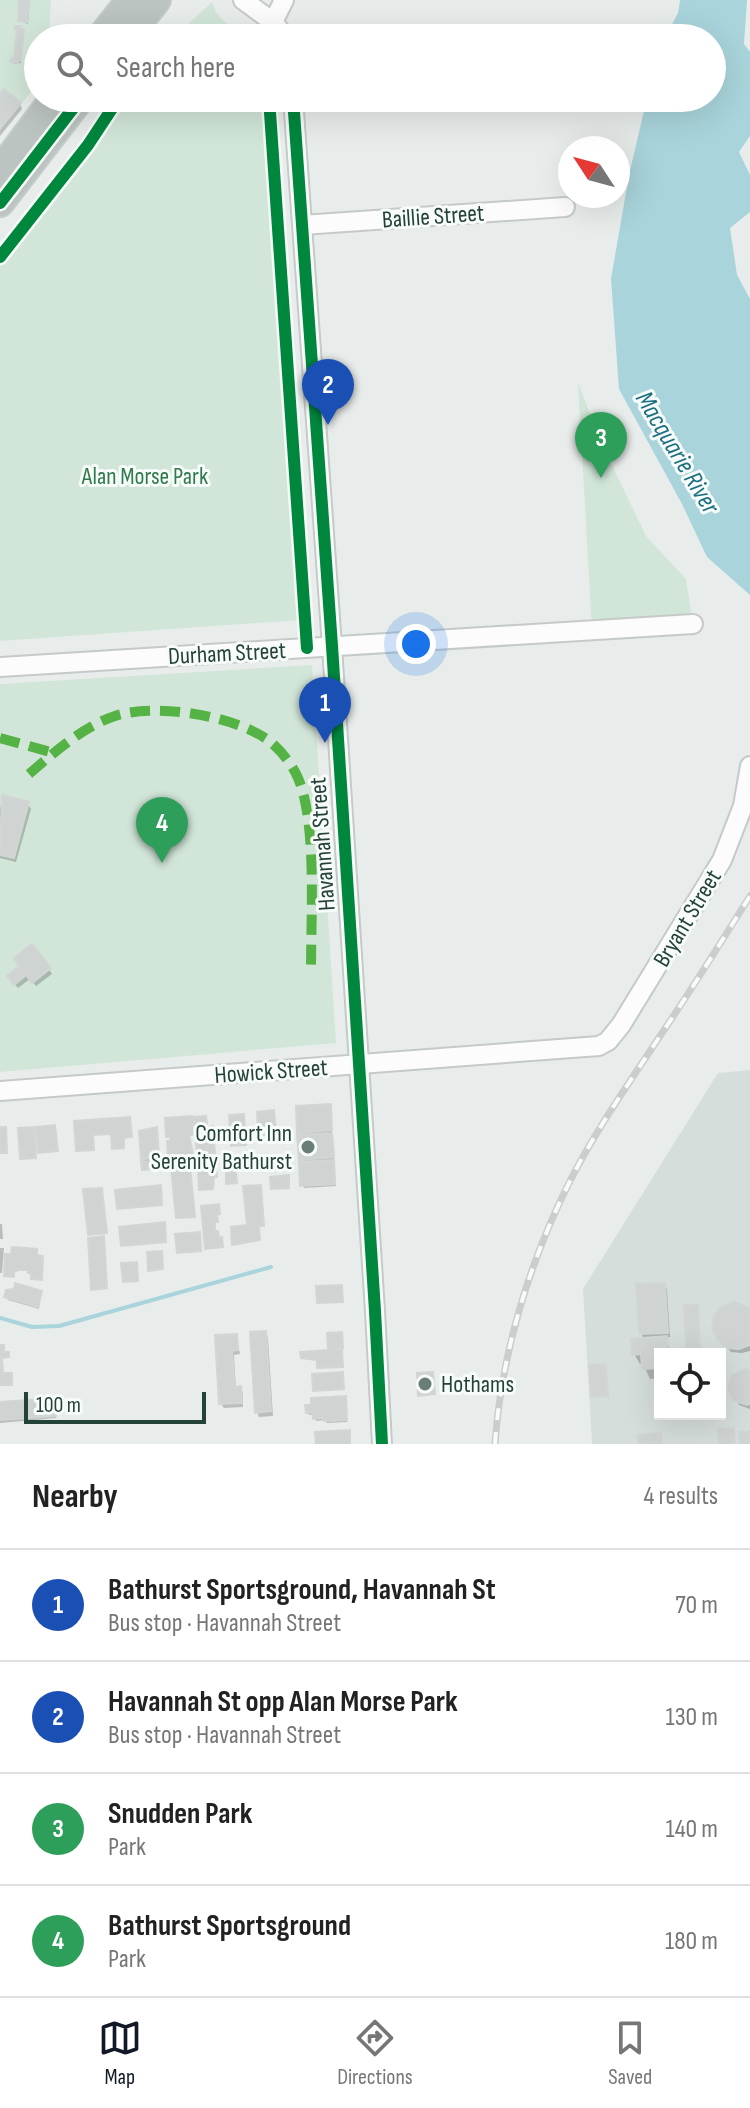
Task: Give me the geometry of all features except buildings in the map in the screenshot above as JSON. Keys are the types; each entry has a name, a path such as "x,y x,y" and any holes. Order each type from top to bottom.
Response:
{"highway":[{"path":"111,24 130,0"},
{"path":"138,24 157,0"},
{"path":"0,170 44,112"},
{"path":"0,203 70,112"}],"street":[{"path":"243,0 273,22 284,0"},
{"name":"Havannah Street","path":"294,112 332,646 382,1444"},
{"name":"Baillie Street","path":"302,225 558,207"},
{"name":"Durham Street","path":"0,667 693,624"},
{"name":"Bryant Street","path":"590,1048 608,1041 615,1033 722,860 743,806 750,766"},
{"name":"Howick Street","path":"0,1091 590,1048"}],"shaded area":[{"path":"750,1070 750,1444 592,1444 583,1289 718,1073"}],"green space":[{"path":"0,0 51,0 50,24 24,24 24,101 0,131"},
{"path":"212,2 217,14 227,24 188,24"},
{"name":"Alan Morse Park","path":"105,112 264,112 300,620 0,641 0,253"},
{"path":"578,382 599,438 646,536 686,579 693,624 592,632"},
{"path":"312,665 336,1043 0,1072 0,684"}],"water":[{"name":"Macquarie River","path":"680,0 747,0 744,44 750,52 750,136 739,152 750,175 750,212 730,228 737,275 750,299 750,595 707,557 682,504 619,389 611,279 623,208 630,208 630,171 644,112 726,112 726,24 672,24"}],"waterway":[{"path":"0,1318 32,1327 59,1326 271,1267"}],"railway":[{"path":"495,1444 503,1377 519,1310 555,1214 600,1128 750,896"}],"marked path":[{"path":"29,774 91,727 132,712 172,711 215,718 253,731 268,740 292,767 304,797 312,870 311,966"},
{"path":"0,738 54,753"}],"cycle path":[{"path":"0,203 70,112"},
{"path":"0,257 88,145 110,112"},
{"path":"270,112 307,648"},
{"path":"294,112 332,646 382,1444"}],"place":[{"name":"Havannah St opp Alan Morse Park","path":"328,425"},
{"name":"Snudden Park","path":"601,478"},
{"name":"Bathurst Sportsground, Havannah St","path":"325,743"},
{"name":"Bathurst Sportsground","path":"162,863"},
{"name":"Comfort Inn Serenity Bathurst","path":"308,1147"},
{"name":"Hothams","path":"425,1384"}]}
